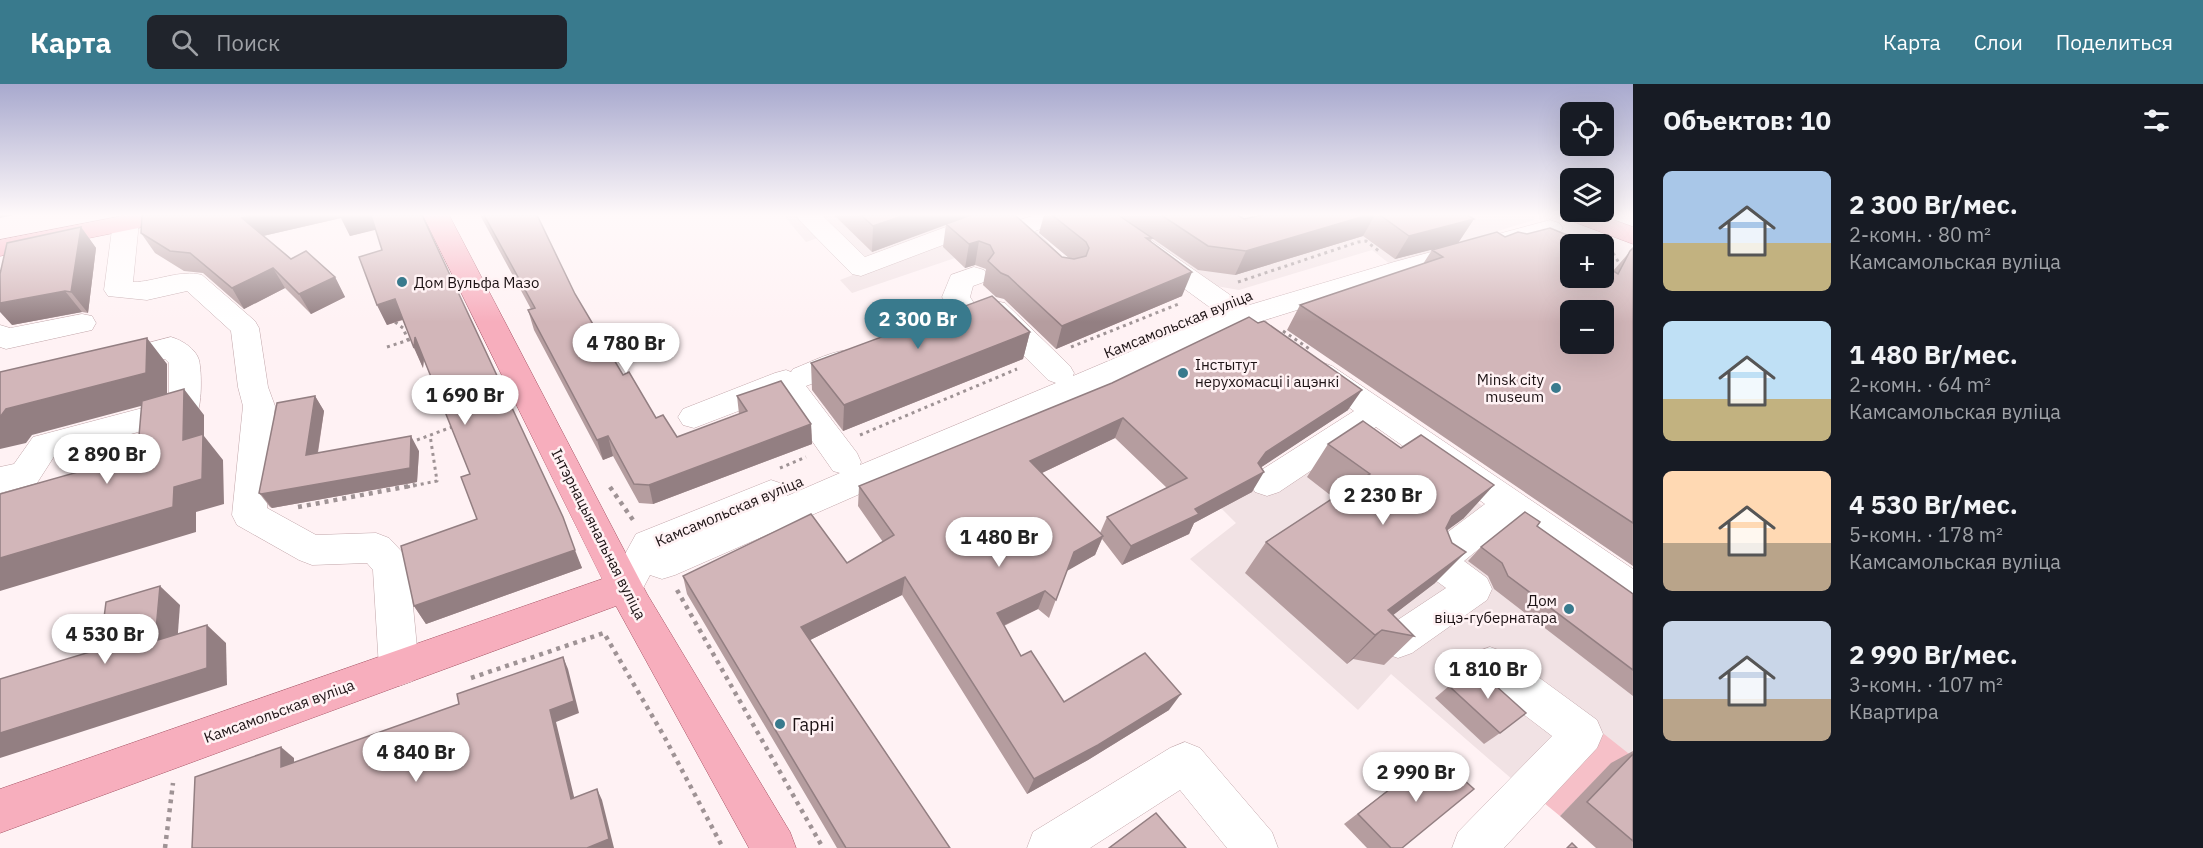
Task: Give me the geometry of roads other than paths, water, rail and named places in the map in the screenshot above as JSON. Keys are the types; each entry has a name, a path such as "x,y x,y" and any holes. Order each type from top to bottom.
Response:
{"main road":[{"name":"Інтэрнацыянальная вуліца","path":"454,251 625,587 774,848"},
{"name":"Камсамольская вуліца","path":"0,811 625,587"}],"street":[{"path":"115,251 118,290 147,291 192,281 245,328 253,387 259,406 249,515 312,550 376,548 391,566 399,668"},
{"path":"844,251 861,268 906,251"},
{"path":"1042,251 1067,273"},
{"path":"1149,251 1367,405 1633,588"},
{"name":"Камсамольская вуліца","path":"662,564 1022,412 1224,304 1403,268 1467,251"},
{"name":"Камсамольская вуліца","path":"625,587 649,544 840,454 1022,412 1050,366 1372,253"},
{"path":"974,276 961,282 956,297 957,319 992,307 1050,366"},
{"path":"0,335 6,339 82,322"},
{"path":"0,480 25,474 44,446 185,408 184,360 171,347 92,367"},
{"path":"804,376 880,348"},
{"path":"694,417 786,381 840,454"},
{"path":"1268,483 1367,405"},
{"path":"0,508 49,494"},
{"path":"1398,641 1474,589 1437,561 1510,504"},
{"path":"1474,848 1582,734 1490,665"},
{"path":"1049,848 1185,763 1256,848"}],"place":[{"name":"Дом Вульфа Мазо","path":"402,282"},
{"name":"Інстытут нерухомасці і ацэнкі","path":"1183,373"},
{"name":"Minsk city museum","path":"1556,388"},
{"name":"Дом віцэ-губернатара","path":"1569,609"},
{"name":"Гарні","path":"780,724"}]}
